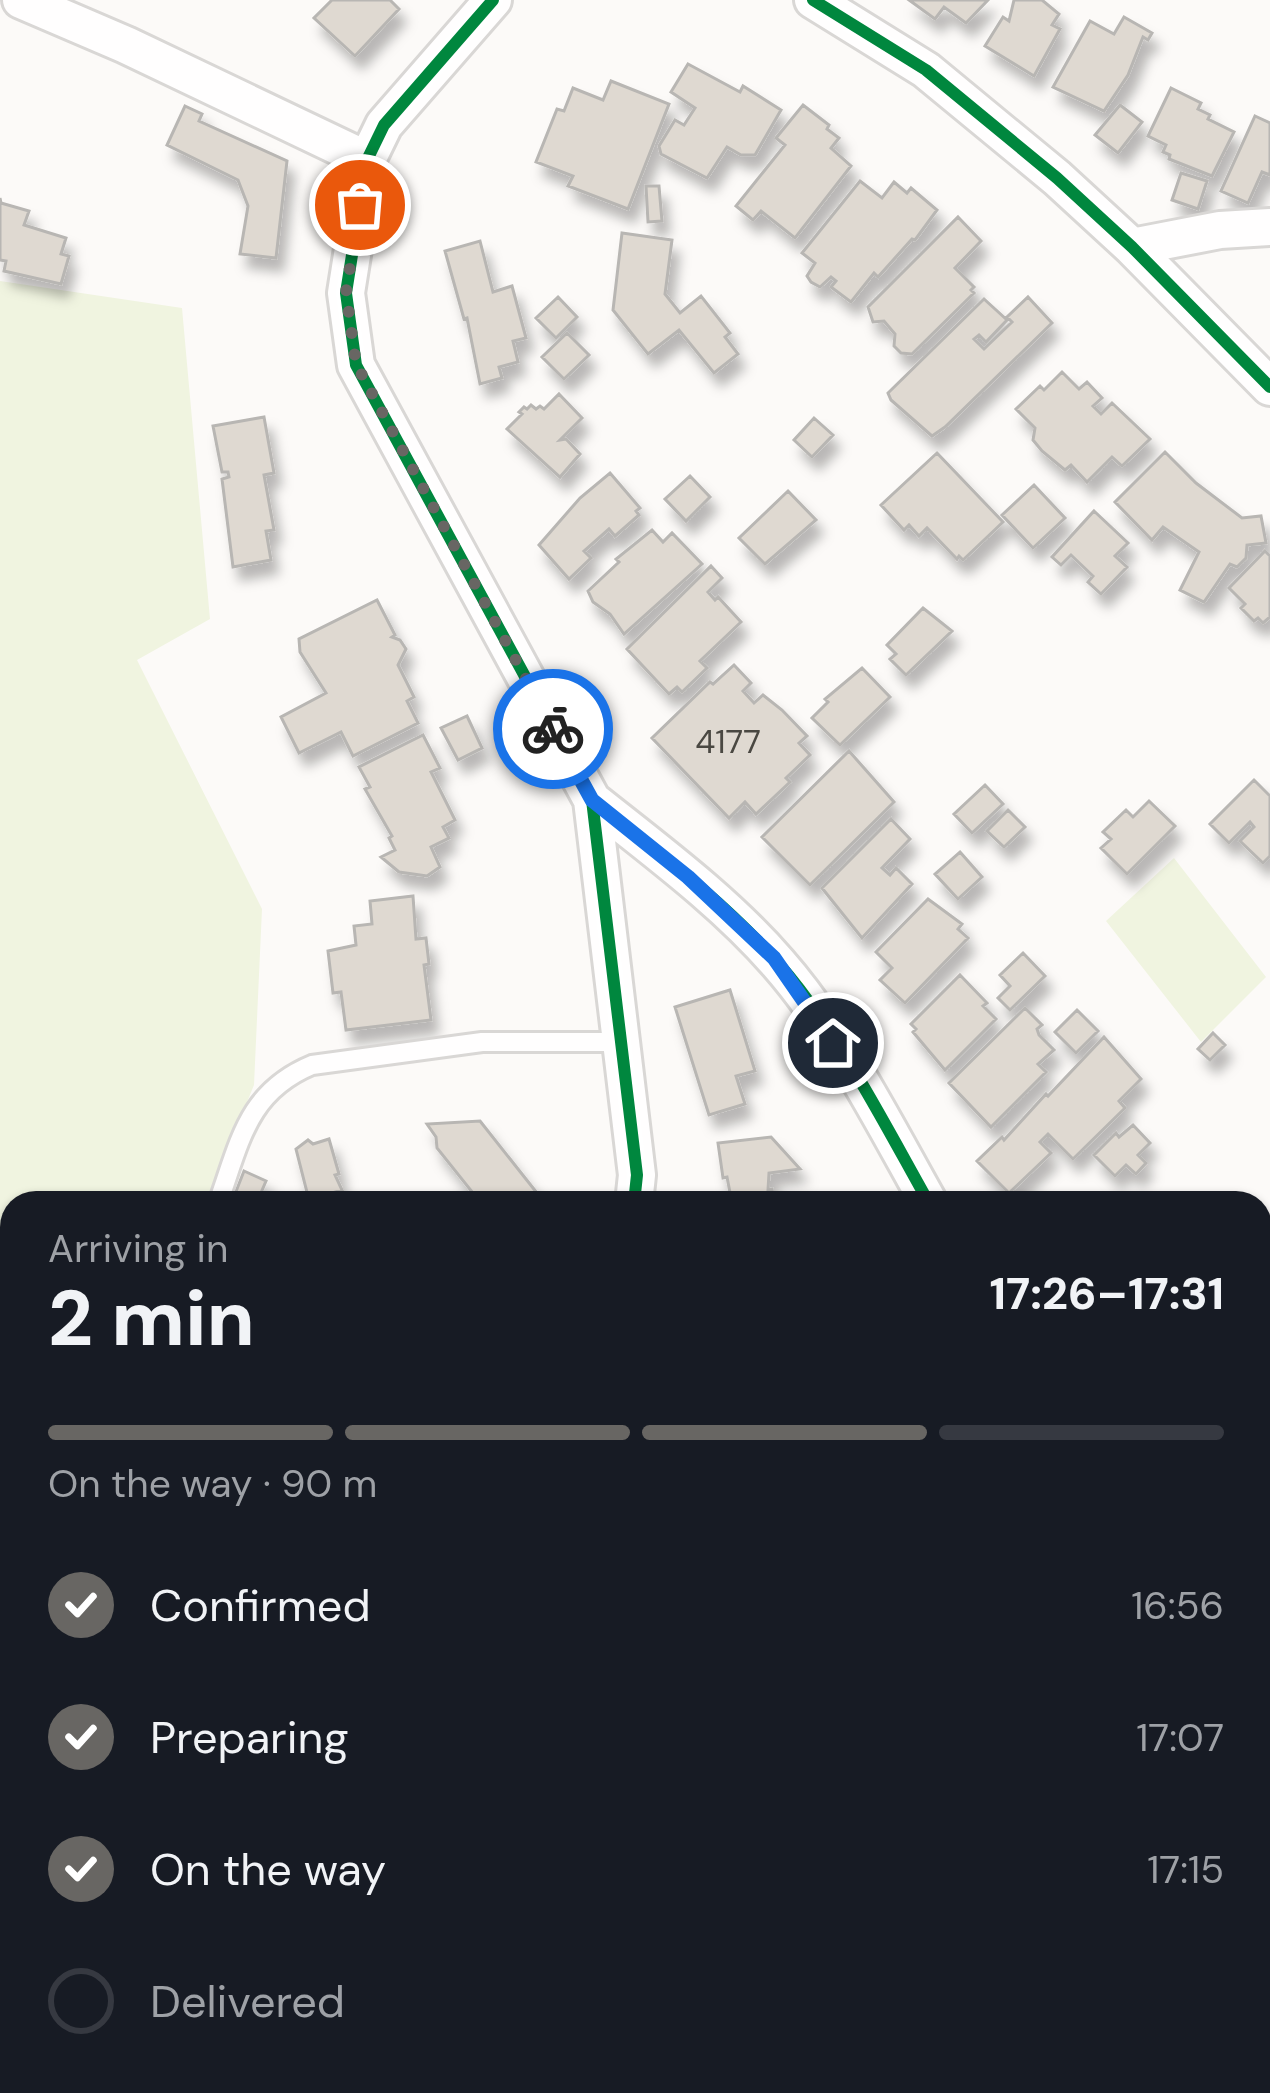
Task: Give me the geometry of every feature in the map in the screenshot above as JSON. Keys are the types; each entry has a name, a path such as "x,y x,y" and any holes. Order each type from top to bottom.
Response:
{"street":[{"path":"21,0 367,160"},
{"path":"494,0 384,125 367,160 346,292 356,364 592,800 635,1191"},
{"path":"813,0 926,70 1057,178 1270,387"},
{"path":"1132,247 1220,230 1270,227"},
{"path":"592,800 688,877 793,981 922,1191"}],"lane":[{"path":"223,1191 260,1100 288,1075 312,1065 482,1042 618,1042"}],"green space":[{"path":"0,281 182,308 210,619 137,660 262,909 254,1085 211,1191 0,1191"},
{"path":"1174,858 1266,977 1201,1042 1106,921"}],"building":[{"path":"332,0 390,0 399,9 355,56 314,18"},
{"path":"909,0 988,0 966,23 944,7 935,19"},
{"path":"1014,0 1042,0 1059,14 1052,25 1060,29 1034,76 985,46 1003,17 1009,21"},
{"path":"1124,17 1152,33 1148,40 1143,37 1128,75 1104,111 1053,87 1090,21 1114,34"},
{"path":"688,64 740,92 743,86 781,110 755,155 741,155 727,147 707,178 661,154 659,146 675,120 684,125 695,108 671,92"},
{"path":"611,81 669,104 628,209 568,186 573,176 536,162 557,109 564,111 573,88 603,100"},
{"path":"1171,88 1201,103 1198,109 1210,115 1208,119 1234,132 1212,176 1169,159 1163,152 1166,145 1148,136"},
{"path":"803,105 829,125 827,129 839,138 831,148 851,166 795,238 761,211 753,220 736,206 785,145 776,138"},
{"path":"1120,105 1142,122 1118,153 1095,135"},
{"path":"185,106 202,114 199,121 287,161 276,258 240,254 248,206 238,180 167,145"},
{"path":"1255,116 1270,123 1270,175 1262,172 1248,203 1221,191"},
{"path":"1181,173 1207,181 1198,209 1172,200"},
{"path":"860,181 882,198 894,182 907,193 911,188 937,210 915,240 878,277 874,273 851,302 831,287 836,281 831,277 820,287 811,282 807,276 815,263 802,253"},
{"path":"646,186 659,186 662,221 648,222"},
{"path":"0,198 1,203 29,211 24,225 66,238 61,254 69,256 61,284 4,271"},
{"path":"958,217 981,241 955,268 974,287 974,293 912,354 901,353 894,346 895,334 884,321 873,322 868,307"},
{"path":"622,233 672,240 665,294 680,313 701,296 730,333 725,337 738,354 714,373 679,330 648,354 613,310"},
{"path":"480,241 493,292 512,286 526,338 513,341 518,362 499,367 502,378 480,384 467,318 445,251"},
{"path":"558,297 577,317 556,338 536,318"},
{"path":"1028,297 1052,323 945,427 932,436 891,400 888,393 984,299 1007,320 986,342 979,335 974,339 984,349 1012,322 1007,317"},
{"path":"567,333 589,355 564,379 542,357"},
{"path":"1062,372 1079,389 1087,382 1102,398 1093,406 1101,414 1112,403 1150,439 1122,466 1112,457 1087,482 1071,465 1065,470 1042,451 1033,440 1035,428 1016,409"},
{"path":"559,394 582,418 560,440 566,439 580,454 560,477 507,429 524,407 544,409"},
{"path":"264,417 274,473 264,475 274,530 266,531 271,560 233,567 222,479 229,477 222,472 213,426"},
{"path":"814,418 833,435 812,457 794,440"},
{"path":"1165,452 1242,518 1261,516 1266,543 1247,545 1246,558 1237,567 1230,564 1204,602 1180,590 1199,552 1163,527 1152,540 1115,502"},
{"path":"937,453 1003,522 963,560 927,528 919,536 909,525 904,530 881,505"},
{"path":"610,473 640,508 639,515 615,536 609,529 584,551 591,558 569,579 539,545 580,498"},
{"path":"690,476 710,497 686,521 665,499"},
{"path":"1034,485 1065,518 1033,548 1002,515"},
{"path":"788,491 816,520 765,564 739,538"},
{"path":"1094,511 1128,543 1115,556 1127,567 1101,594 1088,582 1093,576 1071,555 1061,565 1052,557"},
{"path":"652,530 663,542 672,533 702,564 624,634 588,591 619,562 616,559"},
{"path":"1265,551 1270,556 1270,617 1263,623 1241,608 1245,604 1229,588"},
{"path":"711,566 722,578 708,592 741,622 700,661 707,668 682,692 677,687 669,694 627,649"},
{"path":"377,600 392,637 406,649 398,665 414,697 407,701 418,723 353,756 341,732 299,753 281,717 326,693 300,652 299,639"},
{"path":"923,608 952,631 906,675 890,659 896,654 887,645"},
{"path":"734,665 751,683 743,691 754,703 763,695 807,736 799,743 810,755 756,814 745,802 729,818 652,738"},
{"path":"862,668 890,697 840,745 812,718 828,702 825,699"},
{"path":"467,716 482,748 458,760 441,728"},
{"path":"423,735 440,768 431,772 455,820 443,827 449,838 431,847 440,867 427,876 399,872 381,857 395,850 392,836 365,789 370,787 359,767"},
{"path":"849,751 894,802 810,885 762,837"},
{"path":"1254,780 1270,796 1270,856 1263,863 1240,841 1254,827 1250,822 1229,843 1210,824"},
{"path":"985,785 1003,804 972,833 954,814"},
{"path":"1149,801 1175,826 1127,874 1101,848 1111,839 1103,832 1126,810 1133,817"},
{"path":"1008,810 1025,827 1004,847 987,831"},
{"path":"891,819 910,839 882,868 890,875 896,868 912,884 862,938 822,888"},
{"path":"960,852 982,877 958,899 935,874"},
{"path":"413,896 416,939 426,938 429,964 424,965 431,1020 346,1030 341,992 333,993 328,951 356,945 354,926 372,924 370,901"},
{"path":"928,899 962,924 958,929 968,938 905,1003 880,980 892,968 876,952"},
{"path":"1023,953 1045,976 1010,1010 998,998 1010,986 1000,975"},
{"path":"960,975 996,1019 945,1070 911,1024"},
{"path":"730,990 755,1071 736,1076 745,1104 709,1115 675,1007"},
{"path":"1025,1008 1042,1025 1037,1029 1039,1035 1054,1050 1038,1064 1046,1072 991,1127 949,1083"},
{"path":"1077,1010 1098,1031 1076,1053 1055,1032"},
{"path":"1213,1033 1225,1045 1210,1060 1198,1049"},
{"path":"1104,1037 1141,1079 1119,1101 1125,1108 1073,1159 1048,1134 1040,1142 1051,1153 1007,1191 977,1161"},
{"path":"480,1121 535,1191 471,1191 437,1148 427,1124"},
{"path":"1133,1125 1150,1143 1138,1155 1146,1163 1136,1174 1126,1165 1115,1176 1094,1155 1116,1133 1119,1137"},
{"path":"771,1137 800,1169 769,1173 768,1190 772,1191 730,1191 718,1143"},
{"path":"329,1139 342,1190 307,1191 296,1149 308,1140 313,1144"},
{"path":"244,1171 266,1181 262,1191 236,1191"}],"cycle path":[{"path":"493,0 384,125 367,160 346,293 356,365 592,800 635,1191"},
{"path":"813,0 926,70 1057,178 1270,387"},
{"path":"592,800 712,898 800,989 840,1048 922,1191"}],"way so far":[{"path":"360,205 346,292 356,364 553,729"}],"route":[{"path":"553,729 592,800 688,877 774,958 833,1043"}]}
